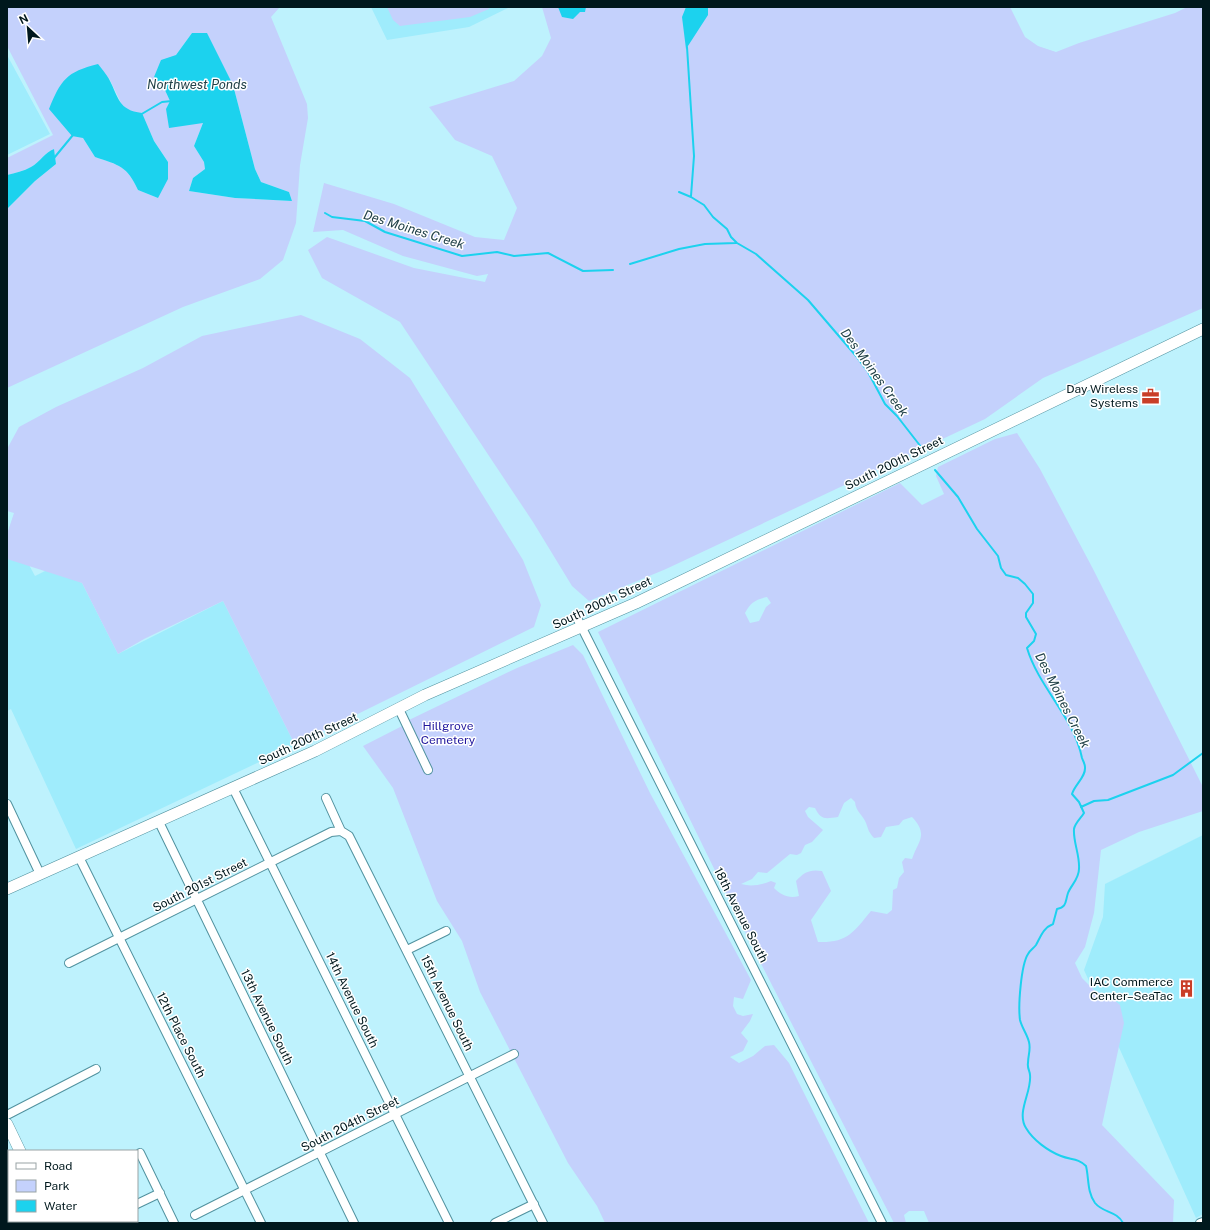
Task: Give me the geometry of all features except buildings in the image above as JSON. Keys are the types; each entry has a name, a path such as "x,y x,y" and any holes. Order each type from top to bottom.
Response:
{"main road":[{"name":"South 200th Street","path":"7,889 350,735 399,709 474,673 1203,329"},
{"path":"7,1124 20,1150"}],"street":[{"name":"18th Avenue South","path":"581,623 882,1223"},
{"path":"399,709 428,770"},
{"name":"14th Avenue South","path":"233,788 449,1223"},
{"name":"15th Avenue South","path":"326,798 341,831 349,836 543,1223"},
{"path":"7,804 40,874"},
{"name":"13th Avenue South","path":"159,822 354,1223"},
{"name":"South 201st Street","path":"69,963 332,832 341,831"},
{"name":"12th Place South","path":"79,857 118,938 262,1223"},
{"path":"407,950 446,931"},
{"name":"South 204th Street","path":"195,1215 514,1054"},
{"path":"7,1115 96,1068"},
{"path":"140,1153 174,1223"},
{"path":"138,1204 160,1193"},
{"path":"495,1223 534,1204"}],"shaded area":[{"path":"371,7 510,7 469,27 387,40"},
{"path":"7,55 50,134 7,155"},
{"path":"22,552 35,576 51,568 82,583 118,654 223,601 295,745 76,849 11,709 7,711 7,559"},
{"path":"1203,835 1203,1214 1196,1218 1084,970 1103,917 1105,884"}],"green space":[{"path":"7,7 280,7 271,17 307,104 308,118 300,165 296,223 283,260 260,279 183,307 7,388 7,209 35,181 56,164 54,149 48,152 31,167 7,175 7,158 53,135 7,46","holes":["192,33 206,33 233,85 255,169 261,182 289,192 292,201 235,198 189,191 193,178 205,169 204,162 194,146 203,123 166,110 170,101 164,88 154,77 176,55","109,78 122,105 149,130 154,141 168,162 158,198 138,190 126,171 110,162 95,157 83,138"]},
{"path":"387,7 489,7 489,9 470,17 400,26 393,20"},
{"path":"542,7 1010,7 1025,37 1038,46 1056,52 1079,43 1175,13 1187,7 1203,7 1203,308 1043,378 985,419 666,569 589,601 572,586 533,522 400,322 322,278 308,250 327,237 414,268 485,282 488,274 477,276 403,256 343,230 313,232 324,183 394,204 475,237 504,240 517,208 492,156 455,140 429,107 514,81 542,56 551,38"},
{"path":"301,315 360,339 410,378 523,560 541,605 534,627 295,745 223,601 144,639 118,654 82,583 7,559 7,534 14,513 7,511 7,449 19,427 56,407 143,368 202,336"},
{"path":"1017,433 1040,469 1092,567 1203,787 1203,811 1139,832 1101,850 1094,913 1085,947 1075,963 1082,978 1095,991 1111,997 1120,1005 1124,1023 1102,1125 1174,1200 1173,1223 929,1223 924,1211 909,1211 904,1215 906,1223 894,1223 754,950 598,632 900,483 922,505 944,494 936,476 938,467 995,439","holes":["767,597 771,603 766,607 759,621 750,623 745,613 751,604","851,798 855,802 874,838 881,837 886,827 899,825 903,820 912,817 920,829 921,838 912,859 905,858 902,862 904,872 899,878 897,888 893,890 892,910 887,914 871,911 849,935 836,941 818,942 811,920 831,891 822,871 814,870 805,873 799,878 796,881 799,896 795,897 789,897 779,893 774,888 776,883 771,881 756,885 741,884 752,879 758,872 767,873 790,854 797,855 801,853 805,845 812,842 823,830 808,817 805,811 809,807 815,808 821,817 838,817 844,803"]},
{"name":"Hillgrove Cemetery","path":"573,645 583,655 650,793 751,980 743,999 734,997 733,1006 737,1014 743,1016 753,1014 750,1021 741,1033 748,1041 743,1051 730,1057 739,1063 753,1056 765,1046 774,1045 789,1063 869,1223 605,1223 597,1206 568,1163 480,992 462,941 437,901 393,788 363,746 410,722 409,720 517,668"}],"water":[{"path":"558,7 586,7 585,12 580,12 573,19 562,17"},
{"path":"686,7 708,7 708,15 686,49 682,17"},
{"name":"Northwest Ponds","path":"192,33 207,33 233,85 255,169 261,182 289,192 292,201 235,198 189,191 193,178 205,169 204,162 194,146 203,123 169,128 166,109 170,101 164,88 154,77 161,60 176,55"},
{"name":"Northwest Ponds","path":"98,64 109,79 120,102 128,109 142,113 154,141 168,162 168,179 158,198 138,190 126,171 110,162 95,157 83,138 72,136 49,109 57,91 66,79 79,70"},
{"path":"54,149 56,164 35,181 7,209 7,175 31,167 48,152"}],"waterway":[{"name":"Des Moines Creek","path":"687,47 694,156 691,196"},
{"name":"Des Moines Creek","path":"140,115 162,102 172,101"},
{"name":"Des Moines Creek","path":"54,158 73,135"},
{"name":"Des Moines Creek","path":"679,192 704,205 713,217 727,229 731,237 737,243 756,254 808,300 856,356 868,372 885,404 897,416 925,452"},
{"name":"Des Moines Creek","path":"325,213 332,217 365,221 385,232 462,256 497,252 514,256 548,253 583,271 613,270"},
{"name":"Des Moines Creek","path":"630,264 679,249 705,244 736,243"},
{"name":"Des Moines Creek","path":"935,470 958,497 977,529 998,556 1001,568 1006,575 1018,578 1033,594 1033,603 1026,613 1026,617 1036,634 1034,641 1027,648 1032,663 1072,729 1085,765 1084,774 1072,794 1079,802 1084,813 1074,829 1079,873 1069,890 1065,904 1063,907 1057,909 1053,924 1045,930 1036,945 1028,954 1022,976 1019,1014 1030,1045 1028,1065 1030,1082 1023,1109 1023,1122 1033,1137 1041,1145 1056,1154 1077,1160 1086,1166 1089,1190 1092,1199 1098,1206 1117,1216 1123,1223"},
{"name":"Des Moines Creek","path":"1081,807 1094,801 1108,800 1173,775 1203,753"}],"place":[{"name":"Day Wireless Systems","path":"1151,396"},
{"name":"IAC Commerce Center–SeaTac","path":"1186,989"}]}
